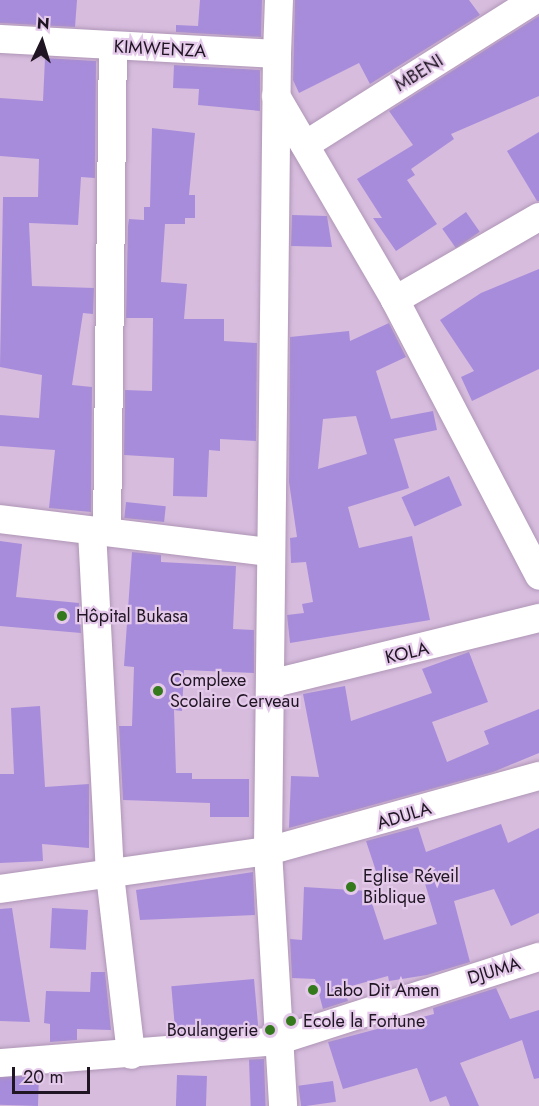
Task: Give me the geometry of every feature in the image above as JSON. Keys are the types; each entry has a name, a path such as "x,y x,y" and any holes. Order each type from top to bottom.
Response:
{"street":[{"path":"279,0 268,552 274,683 268,851 277,1041 283,1106"},
{"name":"MBENI","path":"304,145 534,0"},
{"name":"KIMWENZA","path":"0,39 113,47 278,54"},
{"path":"113,47 99,532 110,875 131,1055"},
{"path":"276,96 395,300 539,576"},
{"path":"395,300 539,217"},
{"path":"0,519 268,552"},
{"name":"KOLA","path":"274,683 539,618"},
{"name":"ADULA","path":"0,889 268,851 539,776"},
{"name":"DJUMA","path":"0,1063 131,1055 277,1041 539,957"}],"building":[{"path":"0,0 77,0 75,27 0,23"},
{"path":"200,0 262,0 261,37 176,32 176,25 198,26"},
{"path":"295,0 469,0 480,15 370,84 359,63 299,93 293,80"},
{"path":"539,16 539,96 451,134 454,139 411,169 415,175 407,180 437,224 396,251 373,218 382,218 357,179 413,145 389,111"},
{"path":"45,58 96,61 95,178 81,177 78,225 29,223 32,286 94,288 93,314 83,313 72,385 92,387 91,512 49,508 55,450 0,446 0,415 39,418 42,375 0,367 3,197 38,197 39,159 0,156 0,98 43,101"},
{"path":"174,65 260,70 260,111 198,105 199,89 173,88"},
{"path":"152,128 195,133 189,195 195,195 195,218 185,218 185,224 165,224 161,282 187,284 184,319 224,319 224,341 257,343 256,441 220,439 220,451 209,450 207,497 173,496 174,458 124,455 125,390 152,391 153,318 126,318 128,226 129,219 144,220 144,207 150,207"},
{"path":"539,132 539,201 537,201 507,151"},
{"path":"466,212 480,232 456,248 442,229"},
{"path":"292,215 327,216 332,247 291,246"},
{"path":"539,269 539,369 472,401 461,377 474,371 440,320 481,293"},
{"path":"389,323 406,357 376,371 391,419 433,411 437,430 394,439 409,488 348,507 359,548 412,536 430,620 290,643 287,615 304,613 302,604 313,602 306,562 291,563 290,538 297,537 289,482 290,337 349,331 350,341","holes":["356,416 367,454 318,469 323,419"]},
{"path":"449,476 462,505 415,526 401,497"},
{"path":"126,502 166,506 164,522 124,518"},
{"path":"0,541 22,544 16,597 79,603 81,633 0,626"},
{"path":"132,552 161,555 161,562 236,566 233,629 254,630 254,673 184,670 182,711 174,710 176,773 192,773 192,779 249,779 249,817 210,817 210,803 123,800 119,726 132,726 134,667 124,666"},
{"path":"469,652 488,702 432,722 447,762 489,744 484,731 539,709 539,753 493,772 289,828 291,776 319,777 303,694 345,686 351,721 432,693 422,669"},
{"path":"40,706 45,787 89,784 89,848 42,844 43,861 0,863 0,774 14,774 11,708"},
{"path":"501,824 508,843 539,828 539,913 511,926 494,889 454,901 470,962 427,975 389,981 388,976 344,988 348,1001 323,1009 315,979 292,978 290,939 302,940 304,887 368,891 384,940 437,924 421,870 380,883 366,841 418,827 426,852"},
{"path":"253,872 255,915 140,920 136,890"},
{"path":"12,908 30,1022 0,1021 0,909"},
{"path":"52,908 88,910 86,950 50,948"},
{"path":"91,972 105,972 111,1030 77,1029 77,1040 50,1042 50,1024 44,1023 46,991 90,992"},
{"path":"254,979 258,1026 175,1033 171,986"},
{"path":"496,988 510,1019 539,1010 539,1078 534,1079 522,1040 460,1063 479,1106 450,1106 446,1096 430,1102 417,1068 343,1089 328,1042 434,1014 433,1008"},
{"path":"264,1059 266,1106 251,1106 249,1060"},
{"path":"0,1075 39,1076 38,1106 0,1105"},
{"path":"177,1075 207,1076 206,1106 176,1106"},
{"path":"333,1081 336,1102 301,1106 298,1086"}],"place":[{"name":"Hôpital Bukasa","path":"62,616"},
{"name":"Complexe Scolaire Cerveau","path":"158,691"},
{"name":"Eglise Réveil Biblique","path":"351,887"},
{"name":"Labo Dit Amen","path":"313,990"},
{"name":"Ecole la Fortune","path":"291,1021"},
{"name":"Boulangerie","path":"270,1030"}]}
